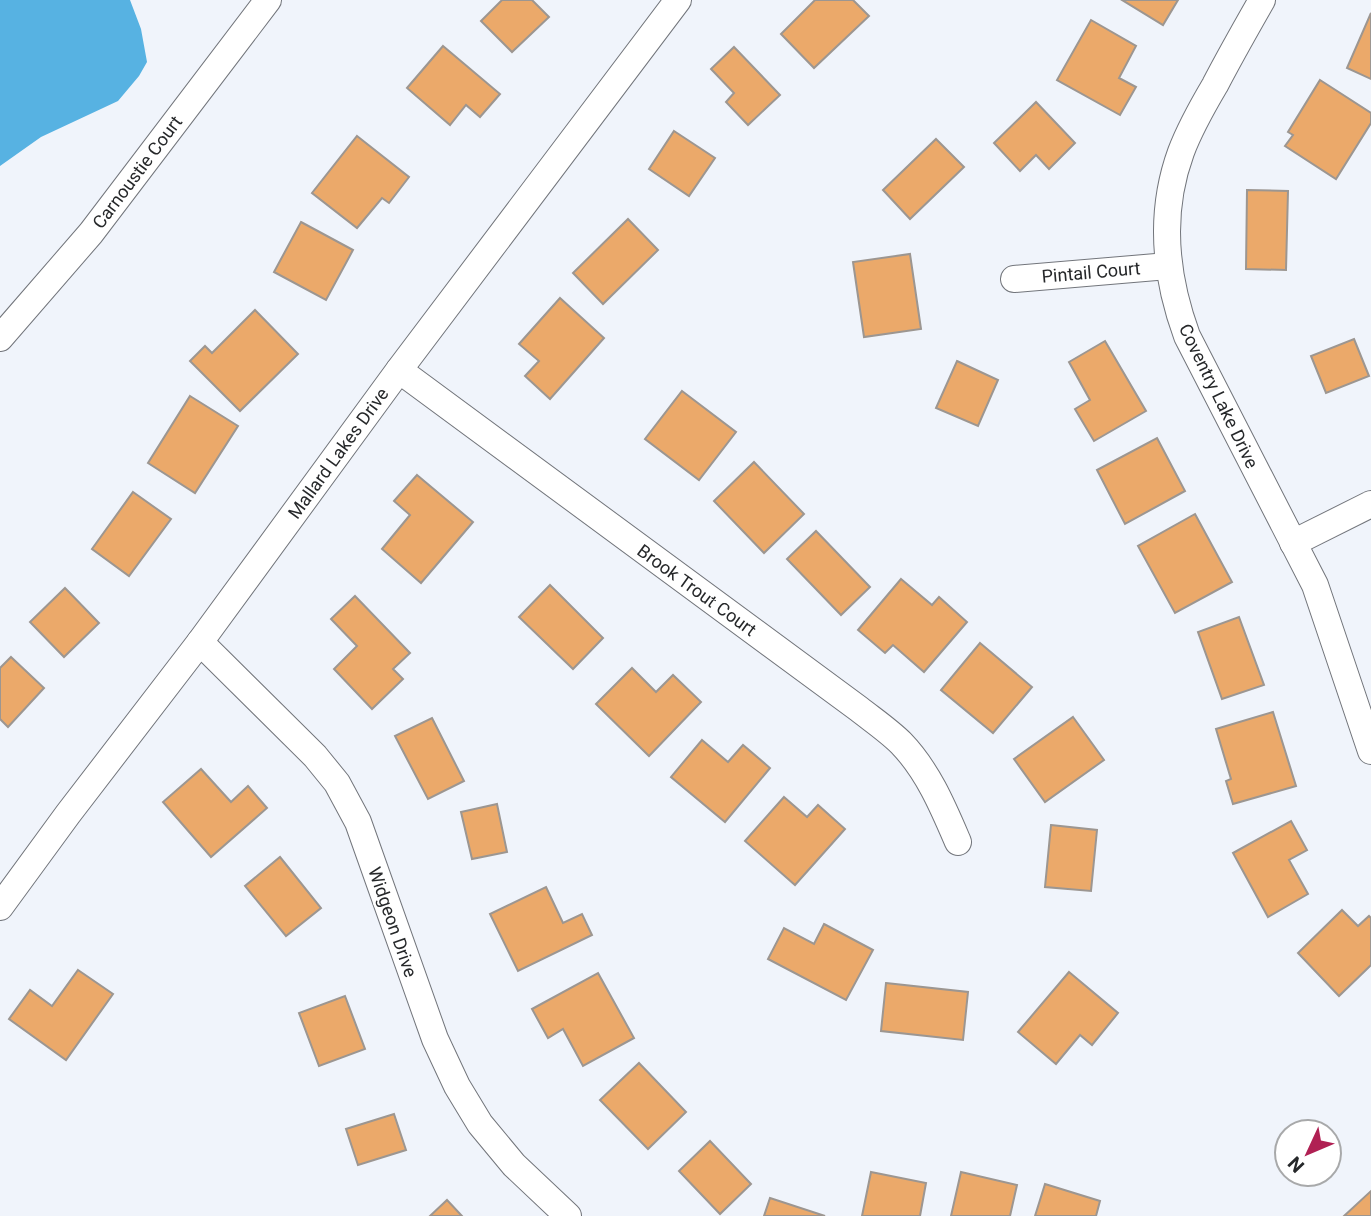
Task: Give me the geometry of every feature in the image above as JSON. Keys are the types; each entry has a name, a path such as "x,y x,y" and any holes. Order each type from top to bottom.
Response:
{"street":[{"name":"Carnoustie Court","path":"0,338 90,233 268,0"},
{"name":"Mallard Lakes Drive","path":"0,907 678,0"},
{"name":"Coventry Lake Drive","path":"1262,0 1191,127 1181,153 1168,210 1168,266 1177,309 1187,336 1315,585 1371,751"},
{"name":"Pintail Court","path":"1014,279 1168,266"},
{"name":"Brook Trout Court","path":"399,370 900,742 931,785 958,842"},
{"path":"1293,543 1371,504"},
{"name":"Widgeon Drive","path":"200,642 316,756 337,783 358,822 435,1039 457,1086 480,1124 514,1165 568,1216"}],"water":[{"path":"0,0 130,0 141,29 147,62 118,101 41,137 0,166"}],"building":[{"path":"502,0 532,0 549,17 512,52 481,21"},
{"path":"815,0 853,0 869,16 814,68 781,34"},
{"path":"1122,0 1178,0 1163,25"},
{"path":"1371,13 1371,79 1347,68"},
{"path":"1091,20 1136,46 1119,78 1136,87 1120,115 1057,80"},
{"path":"443,46 500,94 480,117 466,105 450,125 407,88"},
{"path":"734,47 780,95 748,125 726,102 734,93 711,69"},
{"path":"1320,80 1371,113 1371,123 1336,179 1285,146 1293,135 1288,132"},
{"path":"1036,102 1075,143 1049,169 1036,155 1020,171 994,143"},
{"path":"674,131 715,158 689,196 649,169"},
{"path":"357,136 409,177 389,203 382,198 357,228 312,193"},
{"path":"936,139 964,167 910,219 883,190"},
{"path":"1247,190 1288,191 1286,270 1246,269"},
{"path":"628,219 658,250 603,304 573,273"},
{"path":"301,222 353,250 326,300 274,272"},
{"path":"910,254 921,329 864,337 853,262"},
{"path":"560,298 604,338 550,399 525,376 539,361 519,344"},
{"path":"255,310 298,354 240,411 190,361 205,346 212,353"},
{"path":"1354,339 1369,376 1326,393 1311,356"},
{"path":"1105,341 1146,411 1094,441 1075,409 1090,400 1069,362"},
{"path":"957,361 998,380 978,426 936,408"},
{"path":"682,391 736,432 699,480 645,439"},
{"path":"190,396 238,426 195,493 148,463"},
{"path":"1157,438 1185,491 1125,524 1097,470"},
{"path":"754,462 804,514 764,553 714,501"},
{"path":"417,475 473,522 421,583 382,549 410,515 394,501"},
{"path":"133,492 171,519 129,576 92,549"},
{"path":"1195,514 1232,582 1175,613 1138,546"},
{"path":"816,531 870,587 841,615 787,559"},
{"path":"901,579 932,605 939,597 967,622 924,672 893,645 885,653 858,630"},
{"path":"550,585 603,638 573,669 519,617"},
{"path":"65,588 99,623 64,657 30,622"},
{"path":"355,596 410,653 393,669 403,679 372,709 334,669 357,646 331,619"},
{"path":"1239,617 1264,685 1222,699 1198,632"},
{"path":"980,643 1032,687 993,733 941,690"},
{"path":"11,657 44,688 8,727 0,719 0,668"},
{"path":"632,668 656,692 673,675 701,702 649,756 596,704"},
{"path":"1273,712 1296,786 1233,804 1226,781 1231,779 1216,729"},
{"path":"1073,717 1104,760 1045,802 1014,759"},
{"path":"432,718 464,781 428,799 395,736"},
{"path":"702,740 728,762 743,745 770,768 725,822 671,777"},
{"path":"201,769 231,802 248,786 267,808 211,857 163,802"},
{"path":"784,797 807,817 818,805 845,829 795,885 745,841"},
{"path":"497,804 507,852 472,859 461,812"},
{"path":"1291,821 1307,850 1289,860 1308,894 1268,917 1233,853"},
{"path":"1051,825 1097,830 1091,891 1045,887"},
{"path":"280,857 321,908 286,936 245,886"},
{"path":"546,887 563,923 582,914 592,935 518,971 490,914"},
{"path":"1342,910 1358,926 1369,916 1371,918 1371,965 1339,996 1298,953"},
{"path":"824,924 873,950 846,1000 768,959 784,928 814,944"},
{"path":"78,970 113,994 66,1060 9,1019 30,990 52,1006"},
{"path":"1069,972 1118,1013 1092,1045 1080,1035 1056,1064 1018,1032"},
{"path":"598,973 634,1038 583,1066 563,1029 548,1038 532,1009"},
{"path":"886,983 968,992 963,1040 881,1031"},
{"path":"345,996 365,1049 319,1066 299,1013"},
{"path":"639,1063 686,1112 648,1149 600,1100"},
{"path":"394,1114 406,1150 358,1165 346,1129"},
{"path":"710,1141 751,1184 720,1214 679,1171"},
{"path":"871,1172 926,1183 920,1216 862,1216"},
{"path":"961,1172 1017,1185 1010,1216 951,1216"},
{"path":"1045,1184 1100,1201 1096,1216 1035,1216"},
{"path":"1371,1191 1371,1216 1344,1216"},
{"path":"770,1198 825,1216 764,1216"},
{"path":"447,1200 462,1216 430,1216"}]}
